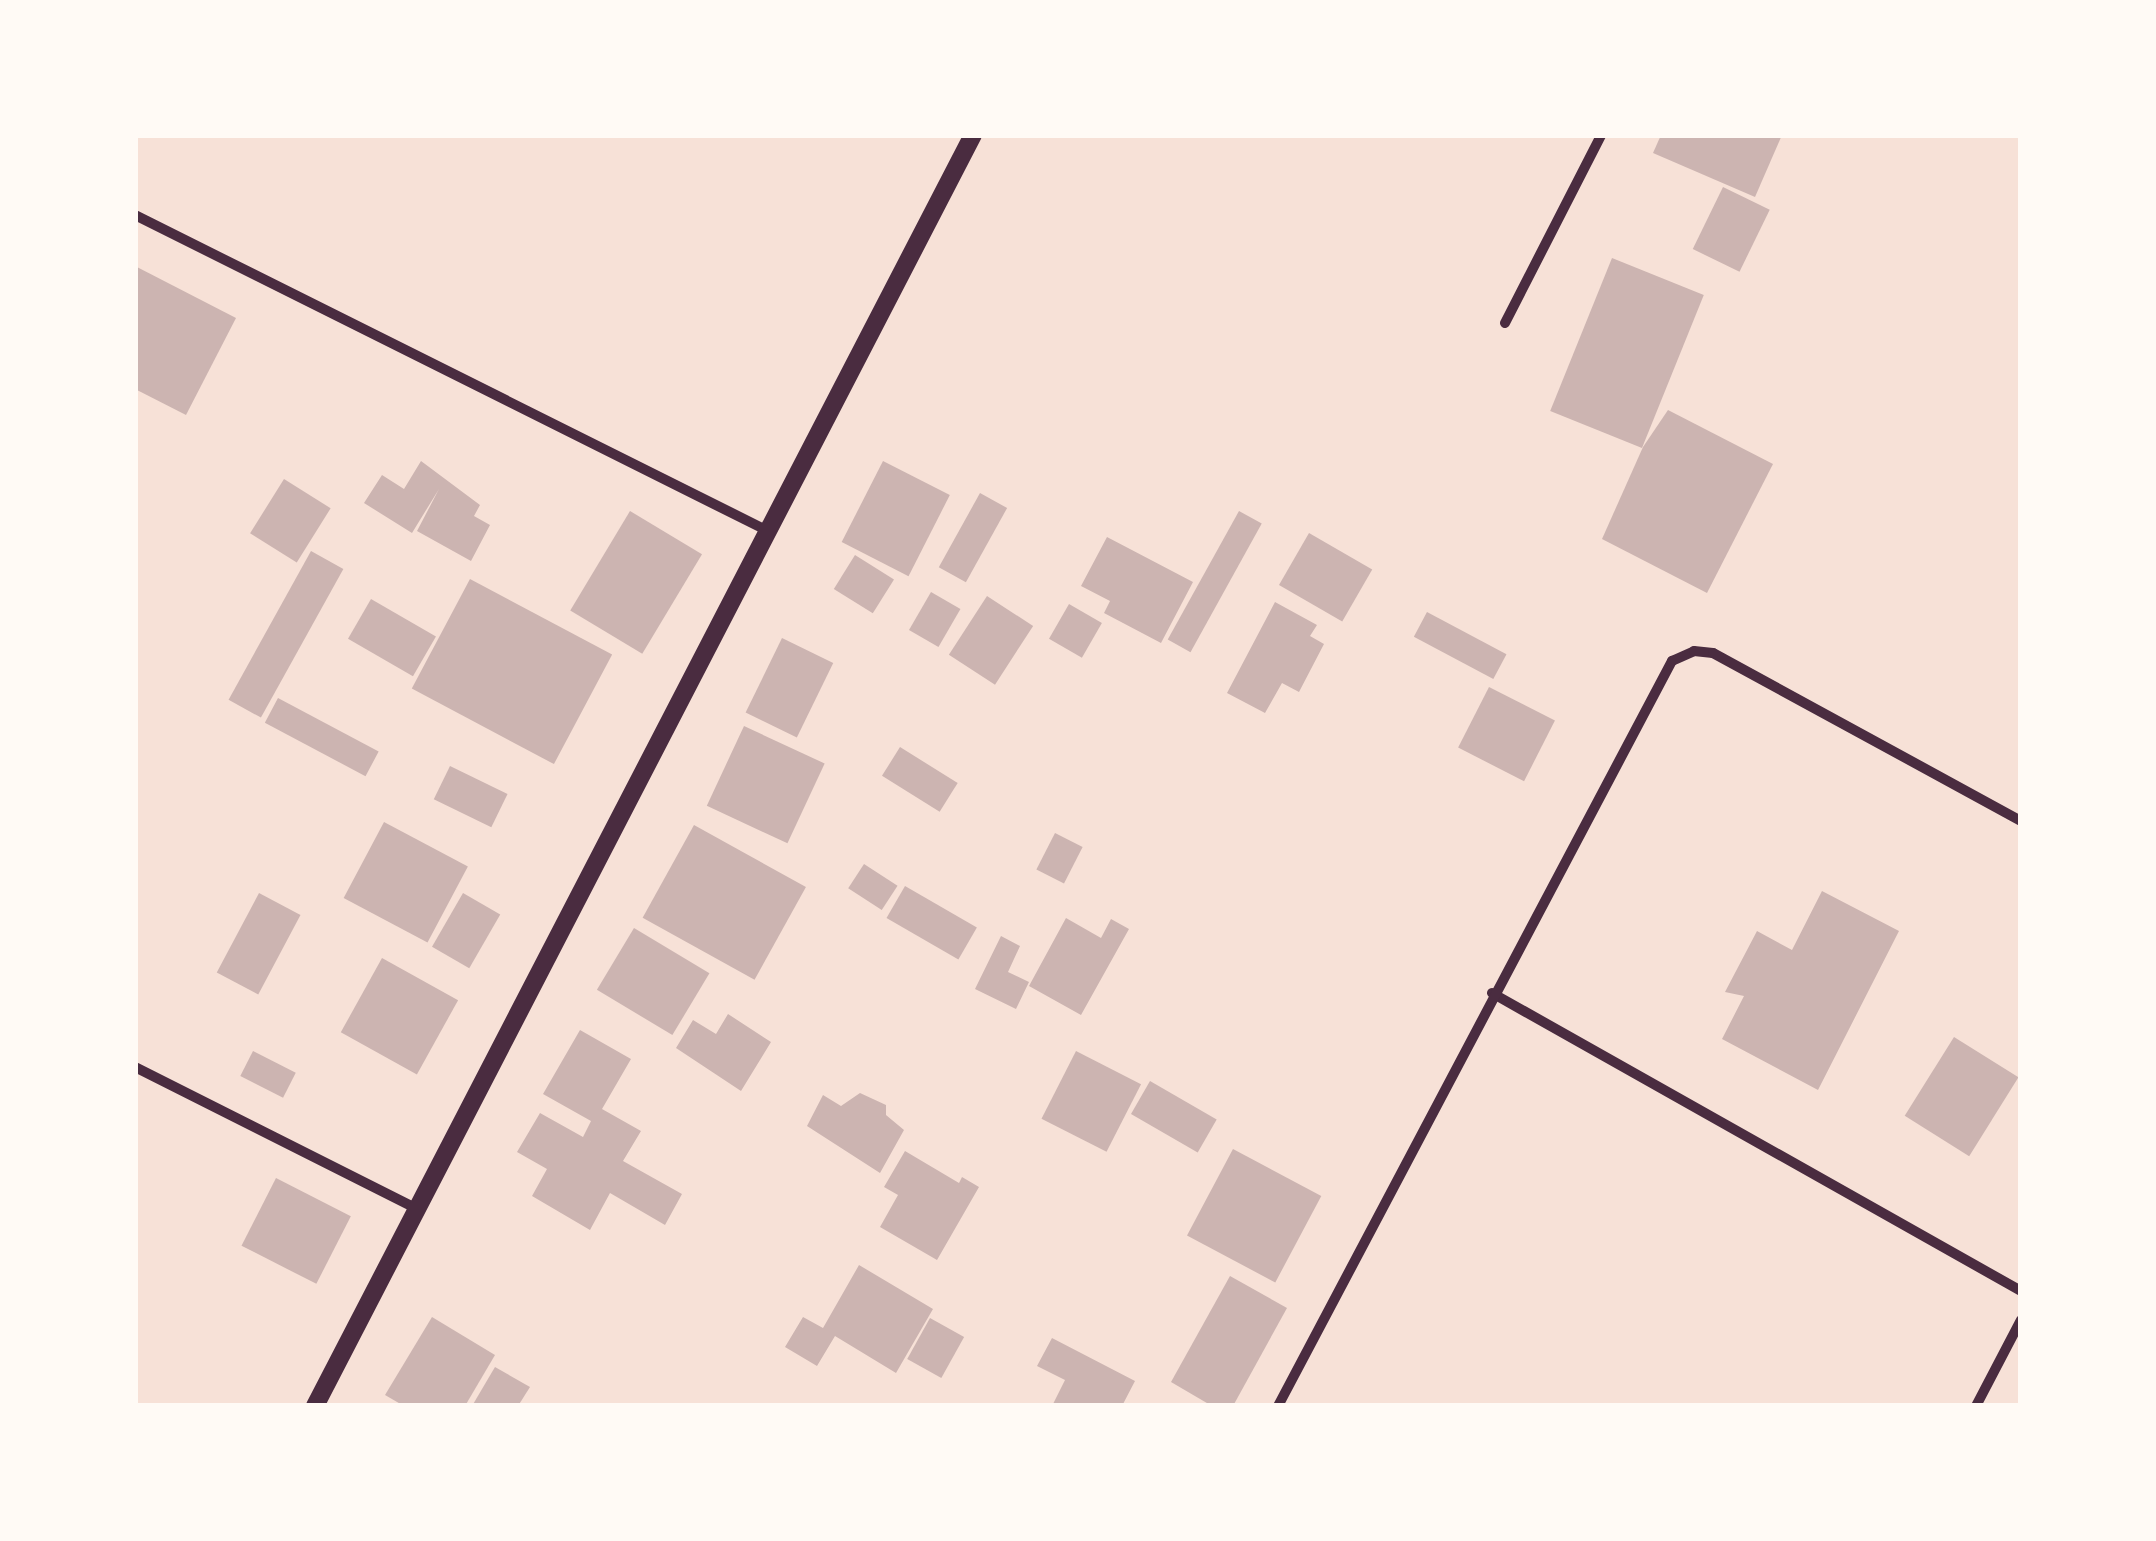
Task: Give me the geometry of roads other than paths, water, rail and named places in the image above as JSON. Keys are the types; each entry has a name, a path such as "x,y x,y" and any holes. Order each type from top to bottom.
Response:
{"street":[{"path":"315,1406 973,135"},
{"path":"1505,324 1601,135"},
{"path":"135,215 768,531"},
{"path":"1278,1406 1666,666 1694,651 1712,653 2021,820"},
{"path":"1492,993 2021,1291"},
{"path":"135,1067 417,1208"},
{"path":"1976,1406 2021,1320"}]}
